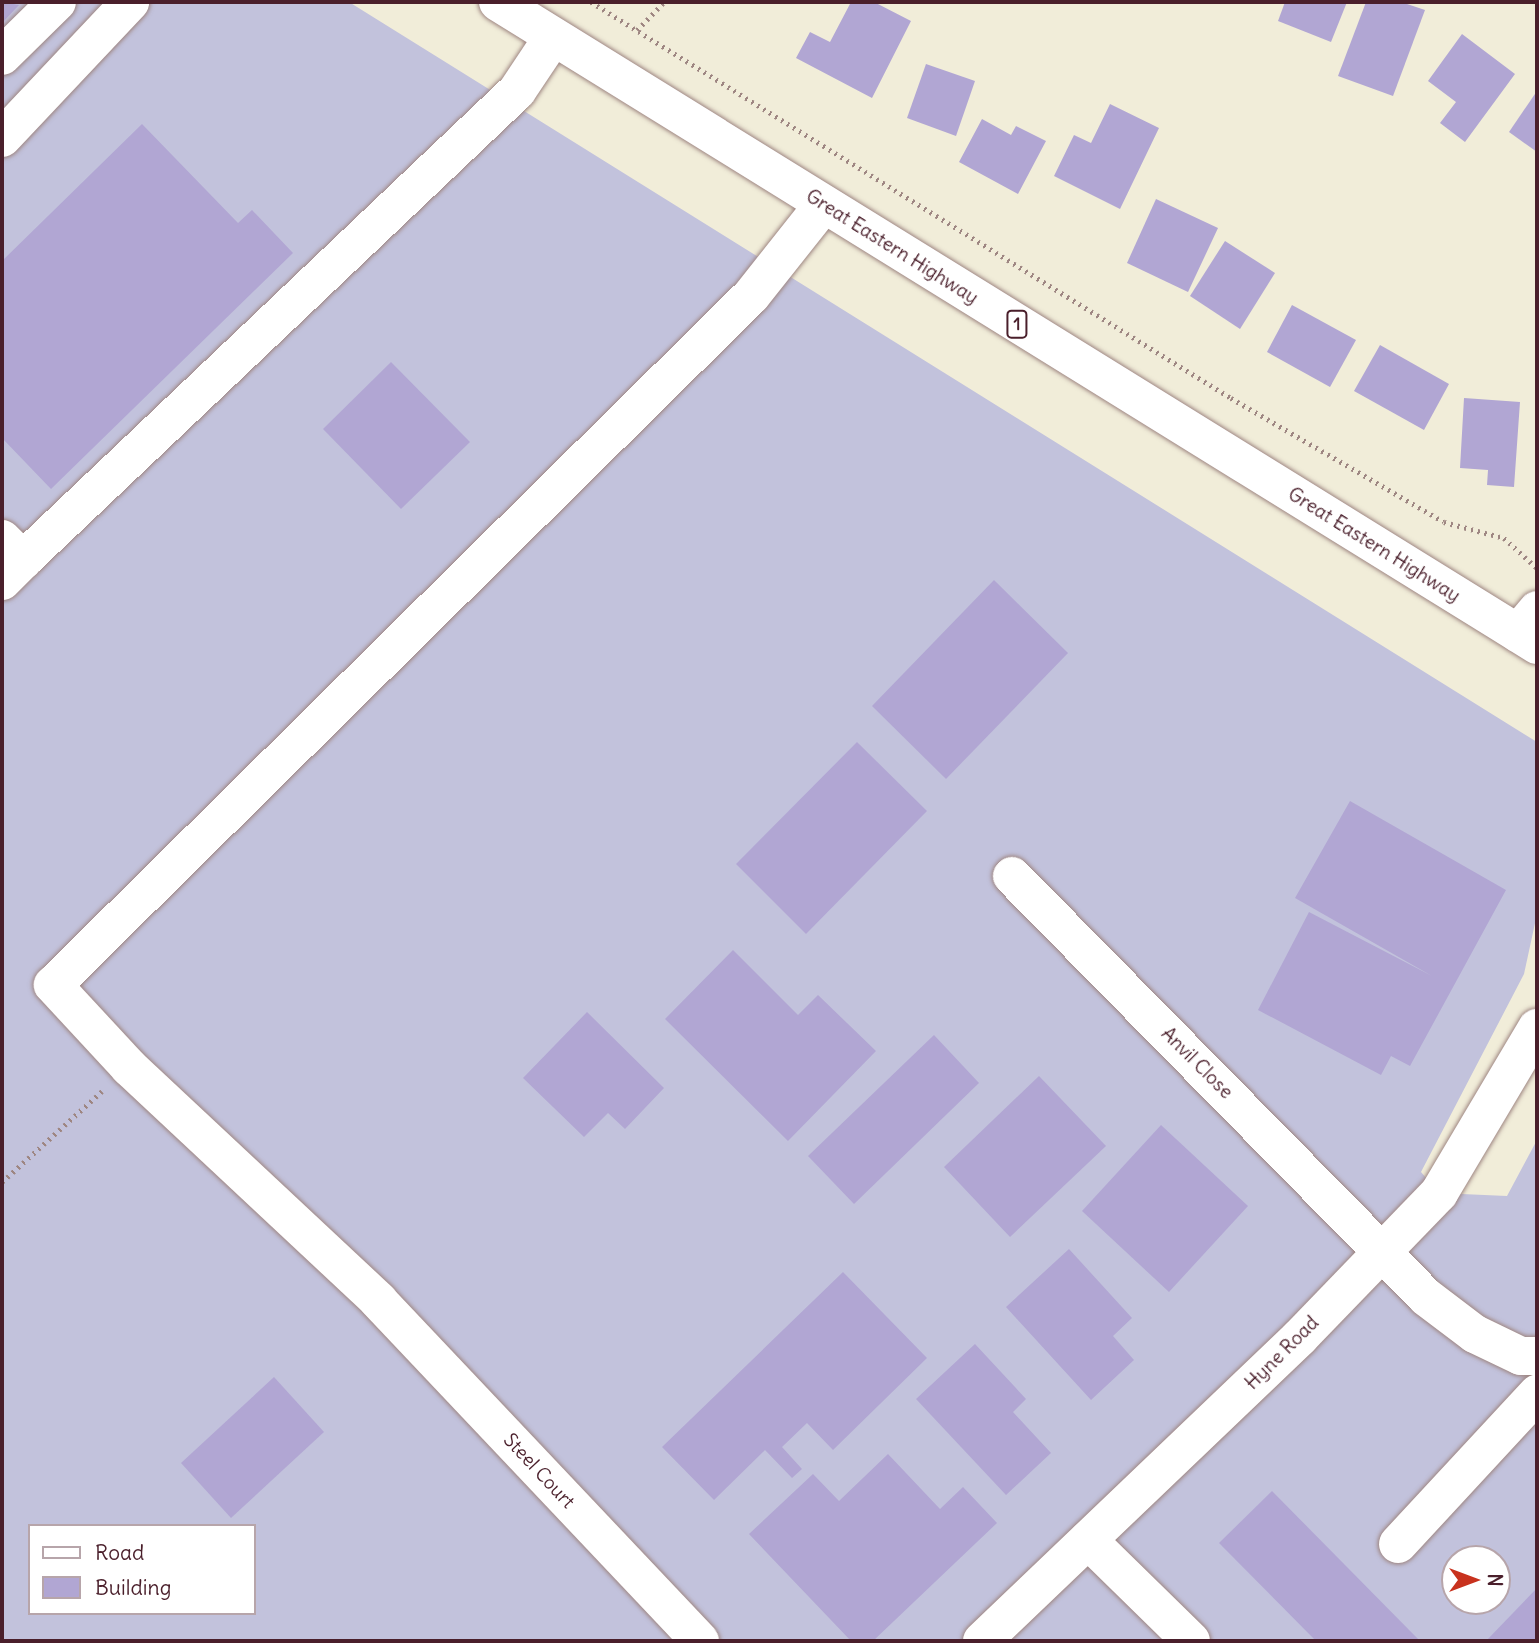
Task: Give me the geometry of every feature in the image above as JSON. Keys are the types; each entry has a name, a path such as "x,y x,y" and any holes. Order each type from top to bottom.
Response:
{"main road":[{"path":"2,56 57,2"},
{"path":"2,138 130,2"},
{"name":"Great Eastern Highway","path":"498,2 824,204 1531,630"},
{"path":"9,560 517,91 553,37"},
{"name":"Steel Court","path":"700,1641 379,1301 129,1068 53,985 751,296 824,204"},
{"name":"Anvil Close","path":"1012,876 1426,1297 1475,1334 1521,1356 1537,1356"},
{"name":"Hyne Road","path":"982,1641 1439,1193 1537,1028"},
{"path":"1398,1544 1537,1394"},
{"path":"1088,1540 1191,1641"}],"path":[{"path":"591,2 1231,398 1444,522 1504,538 1537,568"},
{"path":"637,30 664,2"},
{"path":"2,1181 129,1068"}],"shaded area":[{"path":"2,2 349,2 1537,742 1537,914 1524,974 1421,1172 1439,1193 1507,1196 1537,1140 1537,1641 2,1641"}],"building":[{"path":"2,2 19,5 2,23"},
{"path":"851,2 874,2 911,21 872,98 796,58 810,32 830,42"},
{"path":"1285,2 1347,2 1331,42 1278,21"},
{"path":"1366,2 1401,2 1425,10 1393,96 1338,76"},
{"path":"1462,34 1515,74 1465,142 1440,123 1456,102 1428,81"},
{"path":"926,64 975,81 956,136 907,118"},
{"path":"1537,91 1537,152 1509,132"},
{"path":"1110,104 1159,128 1120,209 1054,176 1074,135 1091,143"},
{"path":"982,119 1011,135 1016,126 1046,141 1018,194 959,162"},
{"path":"142,124 238,223 252,210 293,253 51,489 2,438 2,261"},
{"path":"1156,199 1218,228 1188,292 1127,263"},
{"path":"1225,241 1275,273 1240,329 1190,296"},
{"path":"1292,305 1356,340 1330,387 1267,352"},
{"path":"1380,345 1449,384 1424,430 1354,391"},
{"path":"391,362 470,442 401,509 323,429"},
{"path":"1464,398 1520,402 1514,487 1487,485 1488,470 1460,468"},
{"path":"994,580 1068,653 946,779 872,706"},
{"path":"857,742 927,811 806,934 736,864"},
{"path":"1350,801 1506,890 1410,1066 1391,1056 1381,1075 1258,1010 1309,912 1432,976 1295,898"},
{"path":"733,950 798,1015 818,995 876,1051 788,1141 665,1019"},
{"path":"587,1012 664,1088 625,1129 608,1113 584,1137 523,1078"},
{"path":"934,1035 979,1083 854,1204 808,1156"},
{"path":"1039,1076 1106,1146 1010,1237 944,1167"},
{"path":"1161,1125 1248,1206 1169,1292 1082,1211"},
{"path":"1069,1249 1132,1318 1113,1336 1134,1360 1091,1400 1006,1307"},
{"path":"843,1272 927,1358 833,1450 807,1423 782,1447 802,1469 792,1478 765,1450 714,1500 662,1447"},
{"path":"975,1344 1026,1399 1013,1412 1051,1453 1006,1495 916,1399"},
{"path":"274,1377 324,1432 231,1518 181,1463"},
{"path":"888,1454 940,1509 963,1487 997,1523 873,1641 851,1641 749,1534 813,1474 839,1501"},
{"path":"1272,1491 1420,1641 1316,1641 1219,1543"},
{"path":"1537,1588 1537,1641 1486,1641"}]}
